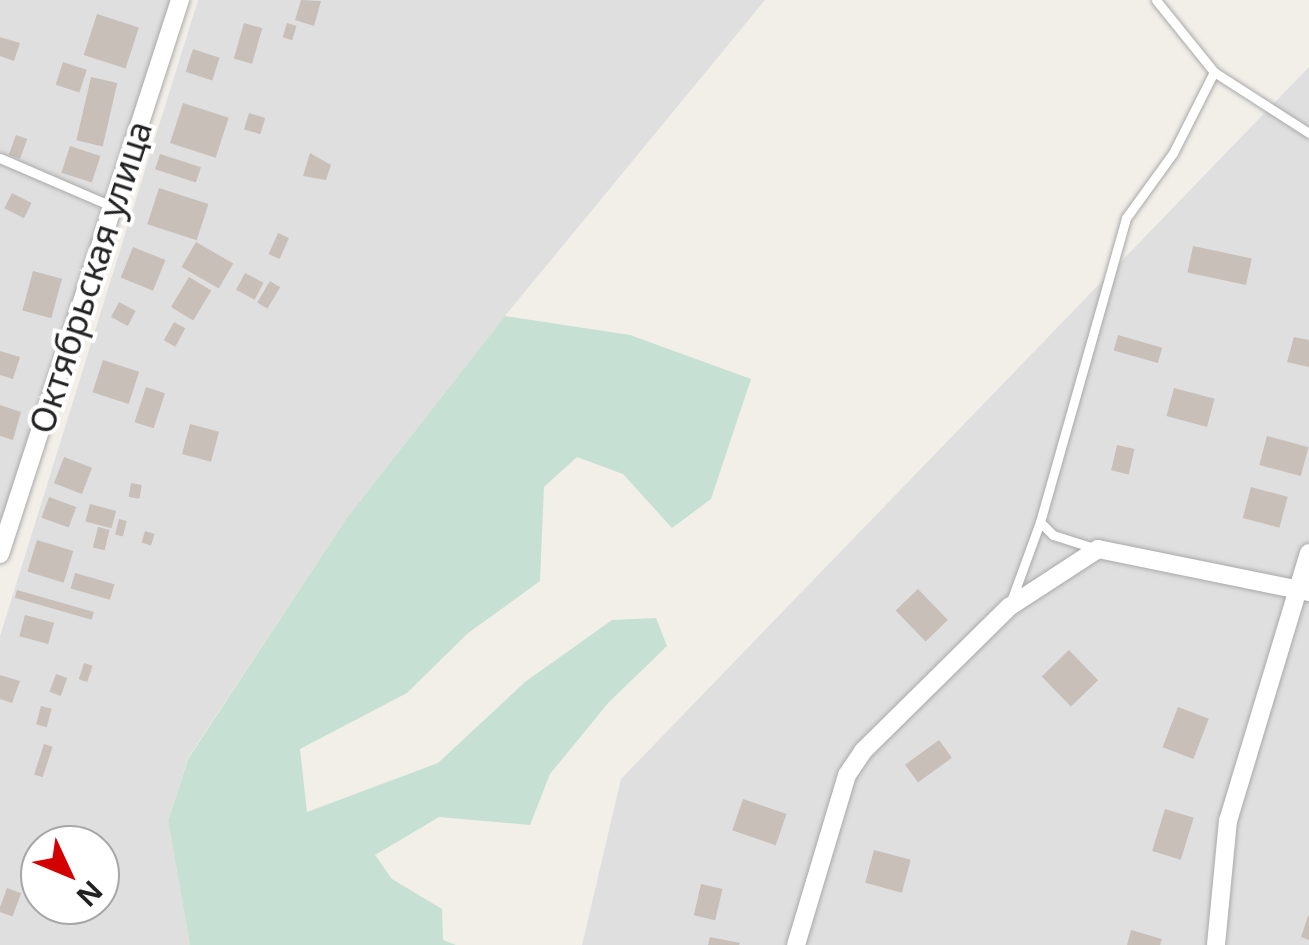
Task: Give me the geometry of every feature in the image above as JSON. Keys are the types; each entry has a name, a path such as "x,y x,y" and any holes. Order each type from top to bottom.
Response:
{"street":[{"name":"Октябрьская улица","path":"0,554 180,0"},
{"path":"796,945 847,776 864,750 1009,607 1098,550 1304,591"},
{"path":"1216,945 1228,822 1304,591 1309,553"}],"lane":[{"path":"1156,0 1214,72 1309,133"},
{"path":"1009,607 1040,522 1126,218 1146,185 1174,153 1214,72"},
{"path":"0,158 114,207"},
{"path":"1040,522 1052,535 1098,550"}],"shaded area":[{"path":"0,0 180,0 0,554"},
{"path":"198,0 765,0 505,316 346,519 188,758 168,821 190,945 0,945 0,636"},
{"path":"1309,67 1309,945 582,945 621,779"}],"green space":[{"path":"505,316 630,335 751,379 711,499 672,528 623,474 577,457 544,487 540,581 467,634 407,693 300,749 307,812 438,763 525,682 612,620 656,618 667,646 609,702 550,774 530,825 439,817 375,855 392,879 442,909 443,940 456,945 190,945 168,821 188,759 346,519"}],"building":[{"path":"301,0 321,1 314,26 295,20"},
{"path":"97,14 139,28 126,68 84,55"},
{"path":"244,23 262,28 252,64 234,59"},
{"path":"287,23 297,26 292,40 283,37"},
{"path":"0,37 20,43 14,61 0,56"},
{"path":"193,49 220,58 212,80 186,72"},
{"path":"63,62 87,70 79,93 56,85"},
{"path":"91,77 117,83 103,146 76,140"},
{"path":"183,103 229,118 216,158 170,143"},
{"path":"249,113 265,118 260,134 244,129"},
{"path":"16,135 27,139 20,159 9,155"},
{"path":"70,146 100,156 92,183 61,173"},
{"path":"310,153 331,165 326,180 303,176"},
{"path":"160,154 201,167 196,183 155,169"},
{"path":"159,188 208,204 197,240 147,224"},
{"path":"12,193 32,203 24,218 4,208"},
{"path":"278,233 289,238 280,259 269,254"},
{"path":"196,242 233,264 219,289 182,267"},
{"path":"1193,246 1252,258 1246,285 1187,272"},
{"path":"133,247 165,260 153,291 121,278"},
{"path":"33,271 62,279 51,318 22,311"},
{"path":"245,273 264,283 255,300 236,290"},
{"path":"189,277 211,290 193,320 171,307"},
{"path":"270,281 280,287 267,309 257,302"},
{"path":"119,302 136,311 128,326 111,317"},
{"path":"174,322 185,328 175,347 164,340"},
{"path":"1118,335 1162,348 1158,363 1114,350"},
{"path":"1294,337 1309,340 1309,367 1287,362"},
{"path":"0,351 20,357 13,379 0,375"},
{"path":"103,360 139,372 129,404 92,392"},
{"path":"146,387 165,393 154,428 135,422"},
{"path":"1174,388 1215,399 1207,427 1166,416"},
{"path":"0,405 21,412 13,440 0,436"},
{"path":"190,424 219,432 211,462 182,454"},
{"path":"1267,436 1309,447 1301,476 1259,465"},
{"path":"1117,445 1135,449 1129,474 1111,470"},
{"path":"64,457 92,468 82,494 54,483"},
{"path":"131,483 142,485 139,499 129,497"},
{"path":"1251,487 1288,497 1279,528 1243,518"},
{"path":"49,497 76,507 69,528 41,518"},
{"path":"90,504 116,511 111,528 85,521"},
{"path":"119,519 127,521 123,536 115,535"},
{"path":"98,527 110,530 105,550 93,547"},
{"path":"145,531 155,534 151,545 141,542"},
{"path":"37,540 73,551 64,583 27,572"},
{"path":"75,573 114,584 110,600 71,588"},
{"path":"918,589 948,620 926,641 896,611"},
{"path":"17,590 94,612 92,620 15,598"},
{"path":"25,615 54,623 48,644 19,636"},
{"path":"1069,650 1098,680 1071,707 1042,676"},
{"path":"84,663 93,666 87,682 79,679"},
{"path":"56,674 67,678 61,696 50,692"},
{"path":"0,675 20,681 12,703 0,699"},
{"path":"41,706 52,709 47,727 36,724"},
{"path":"1178,707 1209,719 1193,759 1163,747"},
{"path":"939,740 952,758 918,782 905,765"},
{"path":"44,744 53,747 43,777 34,774"},
{"path":"743,799 786,814 776,845 732,830"},
{"path":"1165,809 1194,818 1181,860 1152,851"},
{"path":"874,850 911,860 902,893 865,883"},
{"path":"701,884 722,889 715,920 694,915"},
{"path":"7,888 20,896 13,917 0,912"},
{"path":"1309,916 1309,940 1301,937"},
{"path":"1131,930 1162,939 1160,945 1127,945"},
{"path":"710,937 740,943 708,945"}]}
